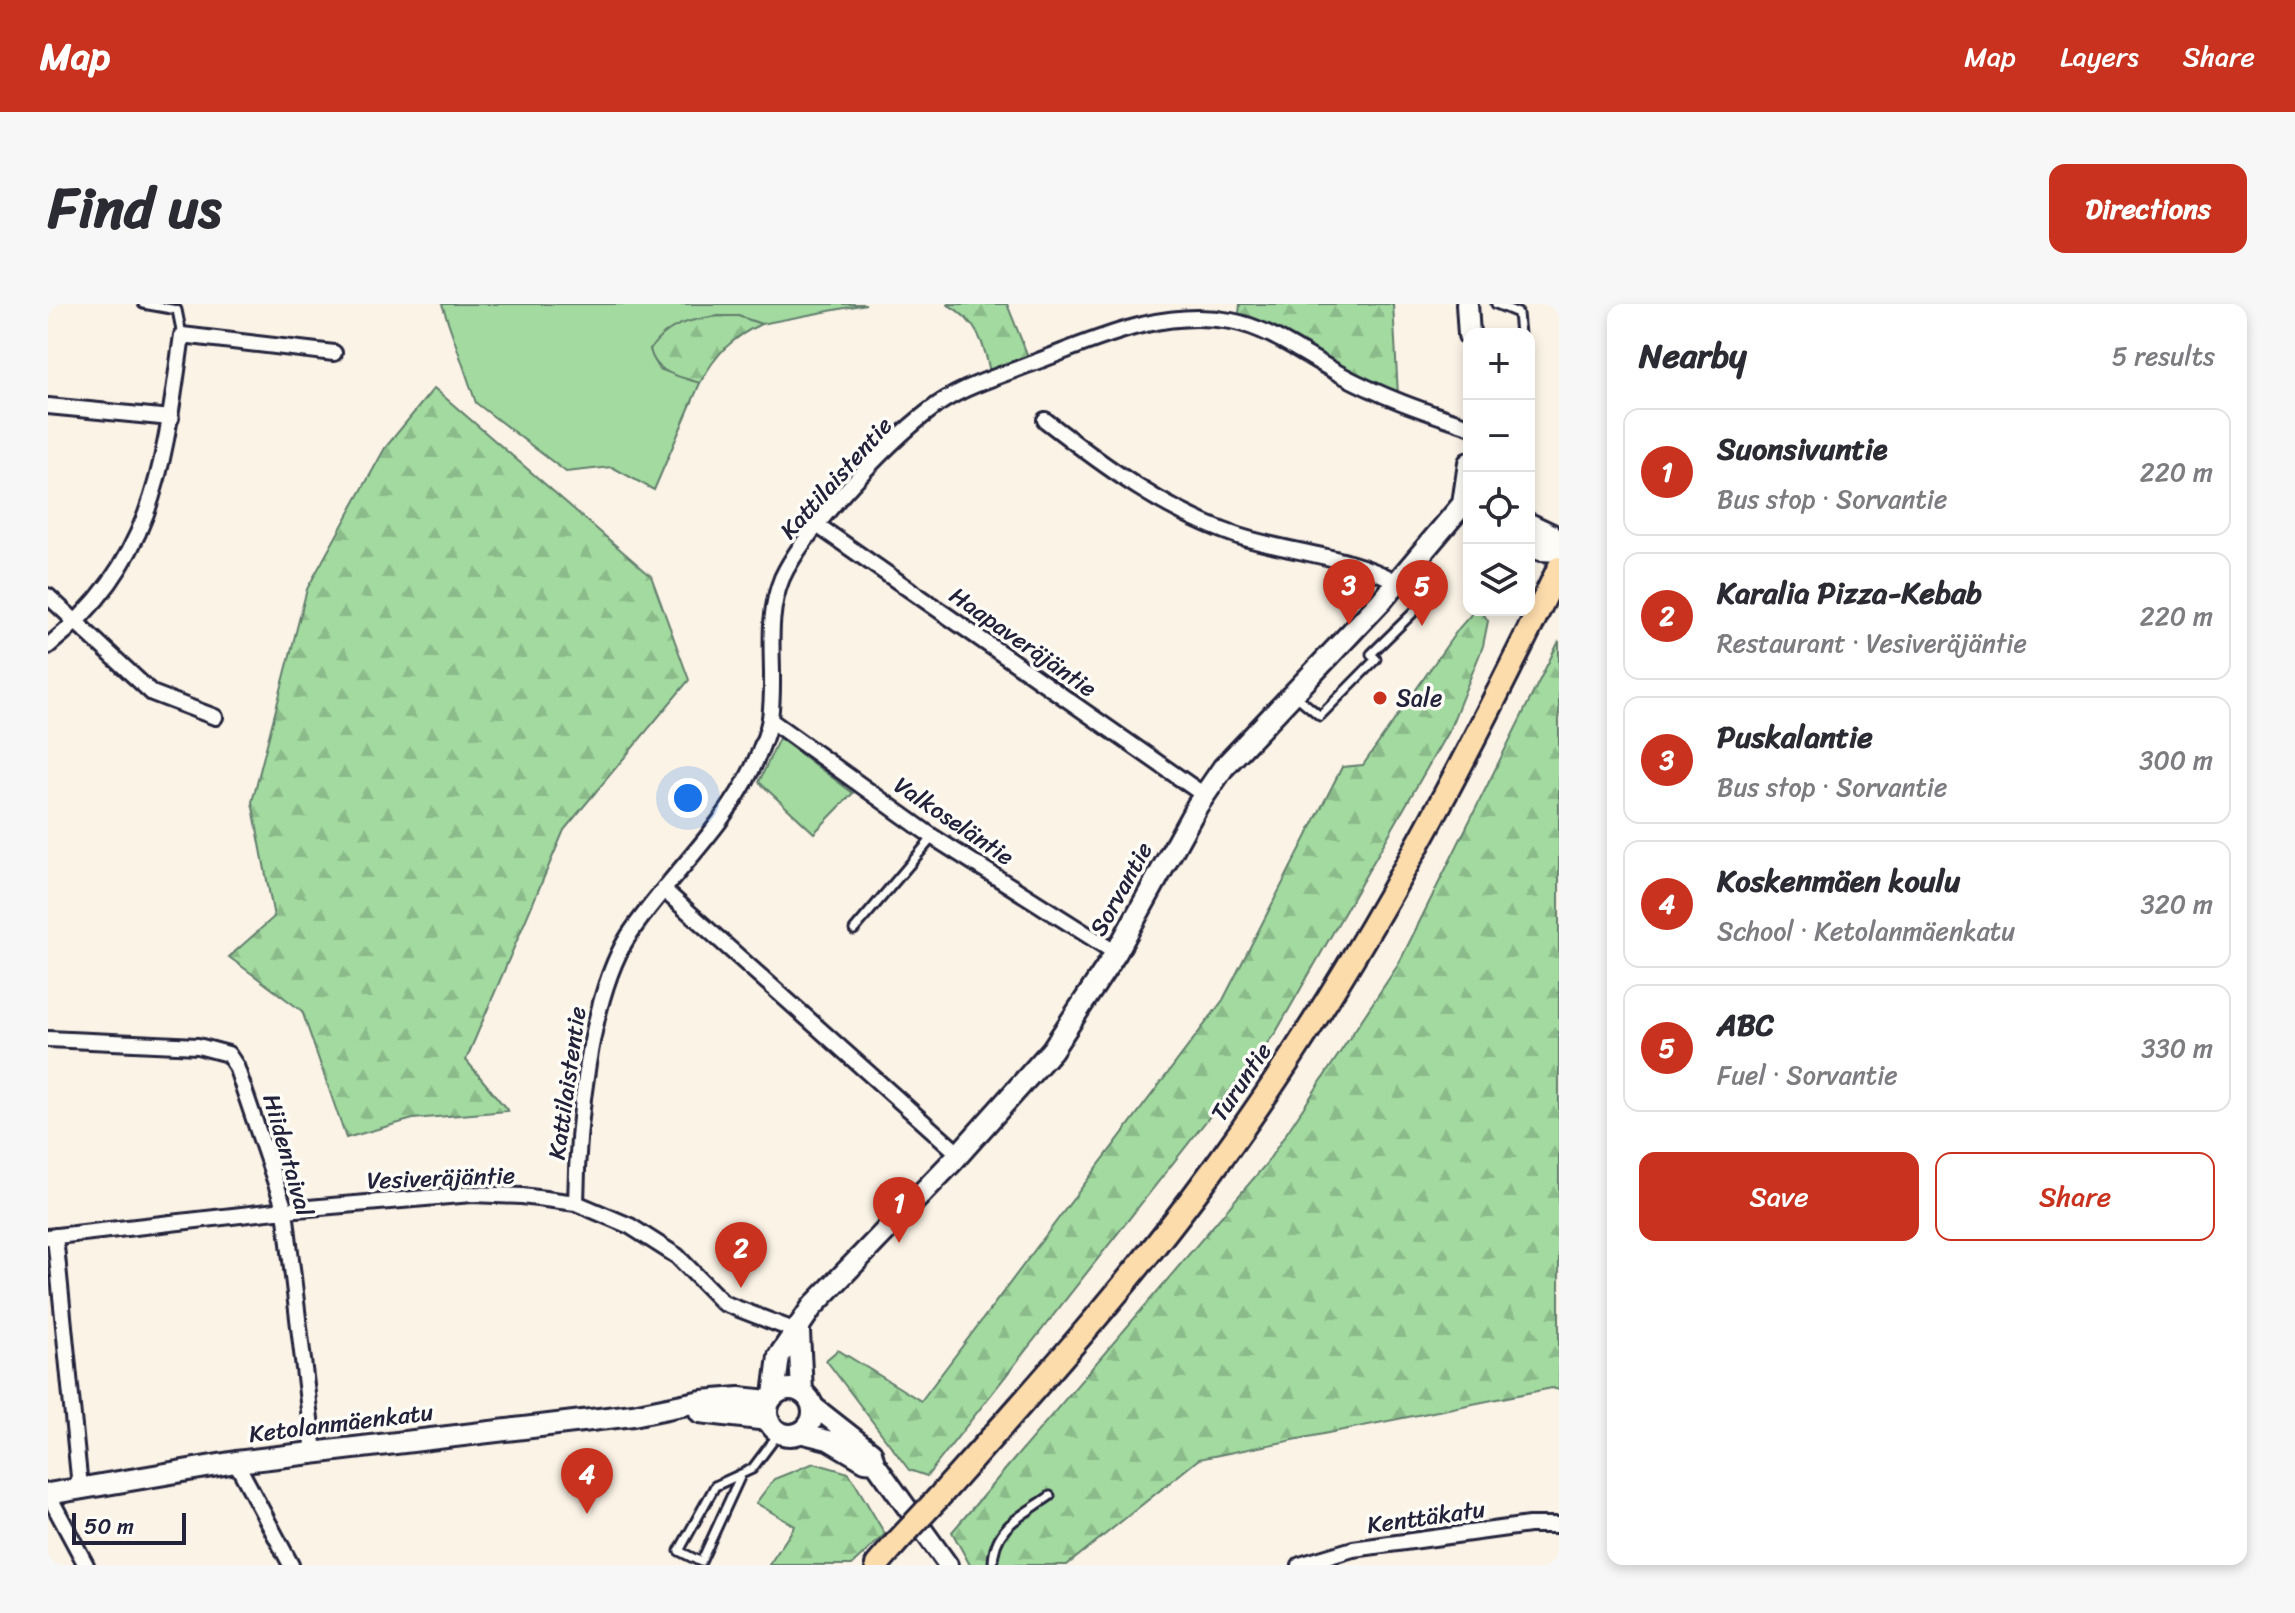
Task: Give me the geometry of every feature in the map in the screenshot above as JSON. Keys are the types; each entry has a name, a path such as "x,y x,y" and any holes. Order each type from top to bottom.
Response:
{"highway":[{"name":"Turuntie","path":"877,1565 1082,1336 1192,1198 1285,1064 1446,798 1559,568"}],"main road":[{"path":"1467,304 1469,328"},
{"name":"Sorvantie","path":"778,1417 779,1356 799,1332 812,1307 959,1154 1052,1050 1116,953 1204,795 1241,747 1463,510"},
{"path":"1535,528 1559,543"},
{"path":"1531,544 1541,550 1559,551"},
{"path":"778,1417 810,1424 799,1332"},
{"name":"Ketolanmäenkatu","path":"48,1494 236,1462 641,1413 715,1412 778,1417 788,1389 807,1398"}],"street":[{"name":"Kattilaistentie","path":"576,1203 577,1162 593,1033 602,997 628,936 729,810 754,765 770,720 771,610 789,565 817,525 930,409 991,378 1112,332 1174,319 1202,318 1256,328 1393,401 1463,424"},
{"path":"48,646 76,624 107,586 143,523 163,465 182,335 334,353"},
{"path":"48,406 171,418"},
{"path":"1045,420 1101,464 1197,521 1242,537 1372,568 1397,582"},
{"name":"Haapaveräjäntie","path":"817,525 1204,795"},
{"path":"48,596 152,693 215,717"},
{"name":"Valkoseläntie","path":"770,720 933,837 1116,953"},
{"path":"664,890 959,1154"},
{"name":"Hiidentaival","path":"48,1039 198,1046 228,1054 242,1079 285,1210 314,1452"},
{"name":"Vesiveräjäntie","path":"51,1236 285,1210 472,1194 576,1203 630,1226 677,1256 732,1308 799,1332"},
{"path":"51,1236 80,1487"},
{"path":"807,1398 872,1452 875,1463 948,1565"},
{"path":"778,1417 828,1440 865,1462 875,1463"},
{"path":"236,1462 291,1565"},
{"path":"48,1494 86,1565"},
{"name":"Kenttäkatu","path":"1300,1565 1353,1549 1529,1525 1559,1525"}],"lane":[{"path":"143,304 177,310 182,335"},
{"path":"1496,304 1518,313 1519,328"},
{"path":"1292,693 1320,716 1376,659 1371,654 1422,604 1397,582"},
{"path":"854,930 933,837"},
{"path":"741,1475 701,1562 687,1562 679,1551 715,1486 741,1475 762,1458 778,1417"},
{"path":"993,1565 993,1548 1002,1531 1050,1496"}],"green space":[{"path":"442,304 866,304 761,324 738,316 718,316 650,349 659,369 700,383 654,490 612,467 566,472 476,403"},
{"path":"947,304 1007,304 1031,364 991,378 986,355 973,326"},
{"path":"1240,304 1393,304 1398,395 1239,314"},
{"path":"738,316 761,324 725,348 700,383 669,373 657,364 650,349 664,334 688,322"},
{"path":"434,388 651,576 689,680 564,830 466,1060 508,1111 413,1119 346,1138 302,1011 229,957 274,917 252,802 307,589 385,448"},
{"path":"1470,616 1485,616 1488,621 1483,646 1450,728 1276,1032 927,1476 909,1470 826,1360 838,1350 921,1401 1223,1000 1342,767 1363,765"},
{"path":"1559,641 1559,1390 1552,1388 1199,1459 1067,1565 970,1565 952,1532 1266,1164 1398,965"},
{"path":"779,738 853,793 814,833 759,782"},
{"path":"814,1463 849,1473 885,1534 852,1565 769,1565 795,1526 756,1503 774,1479"}],"place":[{"name":"Puskalantie","path":"1349,625"},
{"name":"ABC","path":"1422,626"},
{"name":"Sale","path":"1380,698"},
{"name":"Suonsivuntie","path":"899,1243"},
{"name":"Karalia Pizza-Kebab","path":"741,1288"},
{"name":"Koskenmäen koulu","path":"587,1514"}]}
